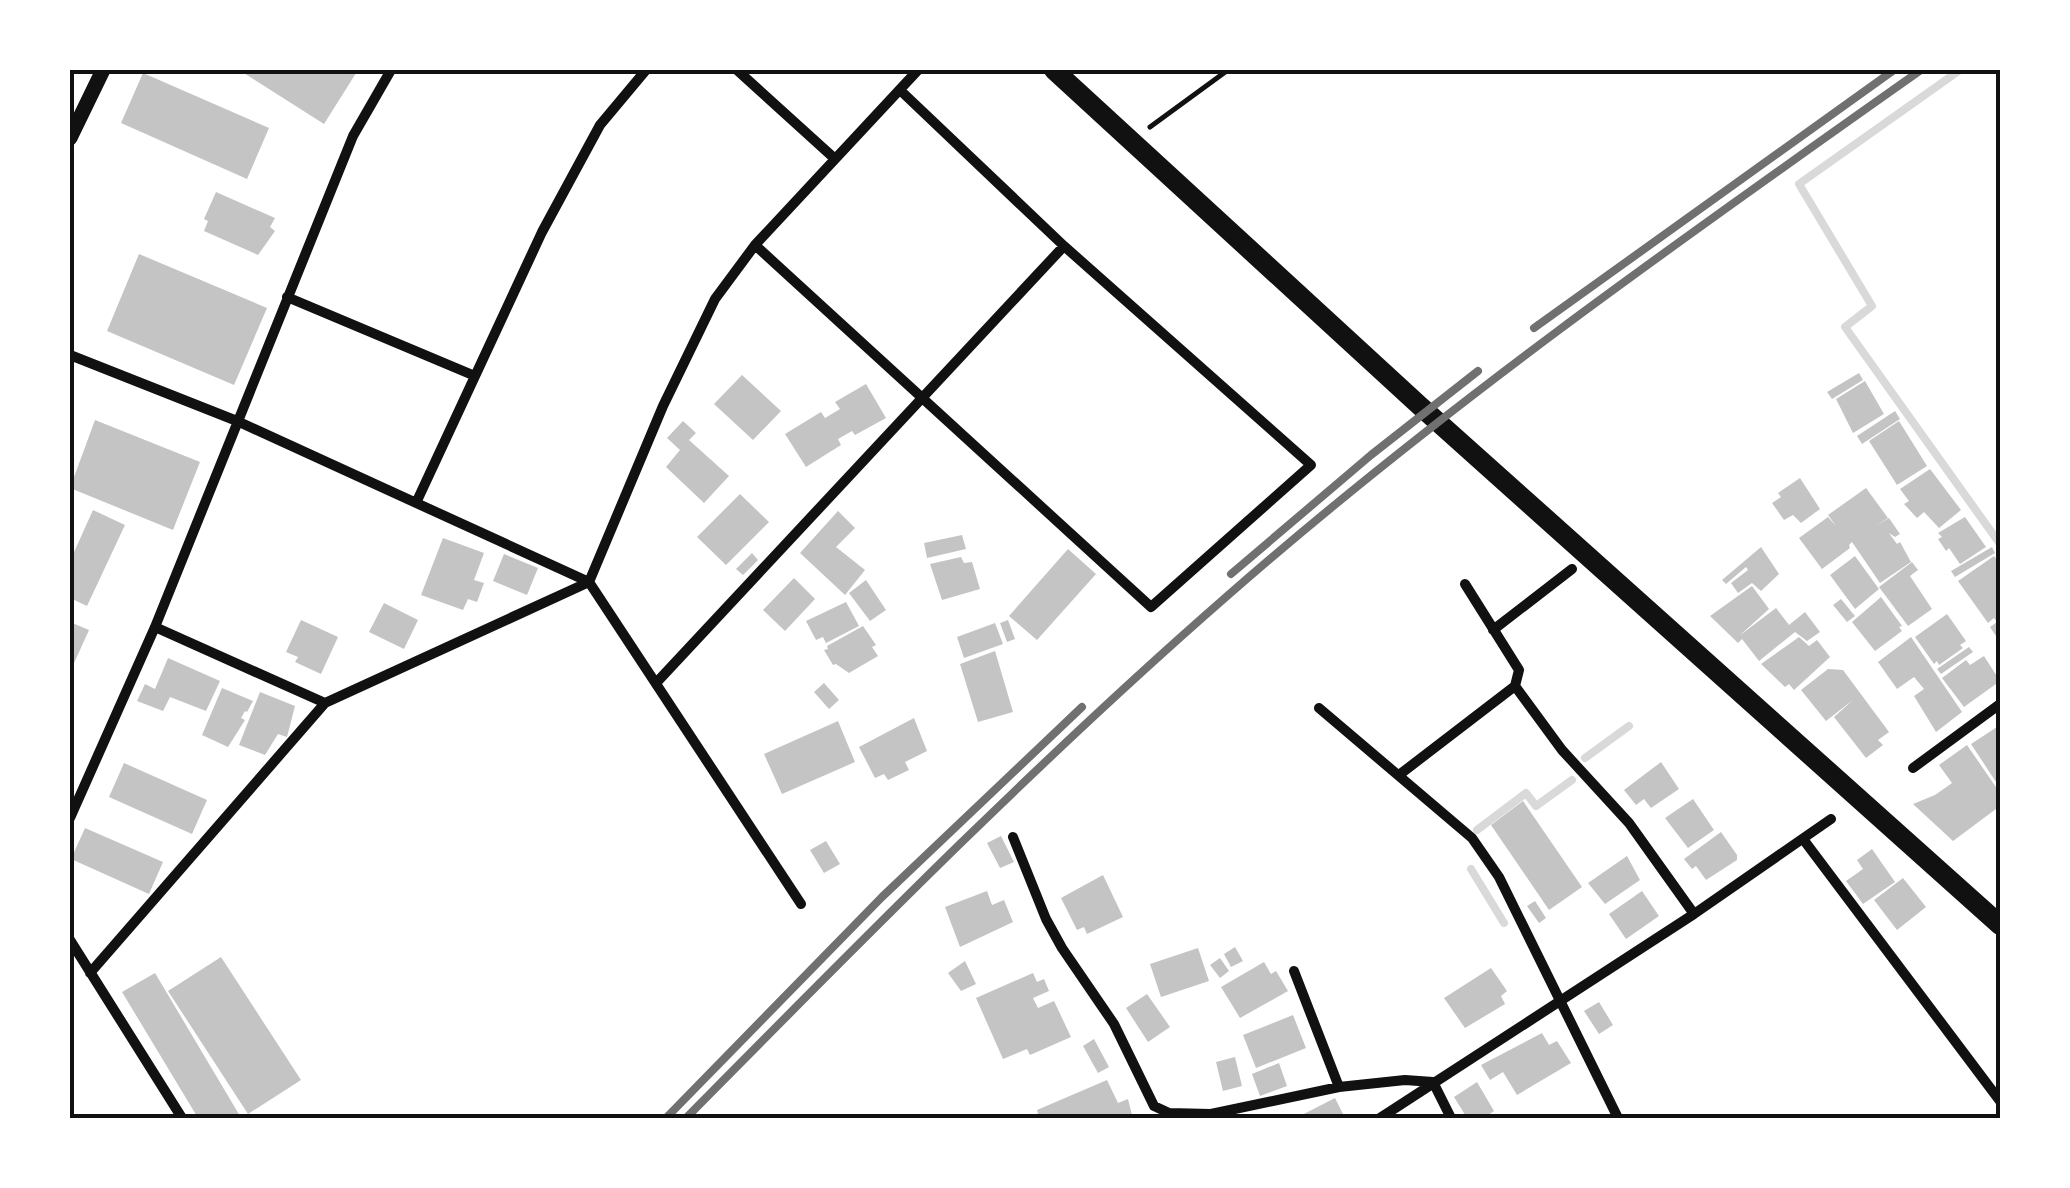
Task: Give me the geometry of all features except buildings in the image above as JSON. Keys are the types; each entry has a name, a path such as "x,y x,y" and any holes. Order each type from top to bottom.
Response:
{"main road":[{"path":"1054,70 1420,406 2000,924"}],"street":[{"path":"70,138 103,70"},
{"path":"70,818 154,627 353,136 391,70"},
{"path":"416,503 542,232 600,125 646,70"},
{"path":"737,70 834,158"},
{"path":"90,973 325,703 589,582 663,406 715,298 754,245 918,70"},
{"path":"754,245 1151,607 1310,465 1064,246 901,91"},
{"path":"656,682 1064,246"},
{"path":"287,297 475,376"},
{"path":"70,355 237,421 589,582 801,904"},
{"path":"1494,630 1572,569"},
{"path":"1399,775 1515,686 1519,670 1465,584"},
{"path":"154,627 325,703"},
{"path":"1515,686 1562,750 1629,823 1694,914"},
{"path":"1913,768 2000,704"},
{"path":"1319,708 1472,838 1500,877 1618,1118"},
{"path":"1380,1118 1694,914 1831,819"},
{"path":"1012,837 1046,919 1114,1024 1153,1112 1212,1114 1339,1087 1405,1080 1432,1082"},
{"path":"1802,838 2000,1101"},
{"path":"70,940 182,1118"},
{"path":"1294,970 1339,1087"},
{"path":"1432,1082 1451,1118"}],"path":[{"path":"1131,140 1228,70"}],"waterway":[{"path":"1960,70 1799,184 1872,306 1845,327 2000,544"},
{"path":"1585,758 1629,726"},
{"path":"1477,830 1526,793 1536,806 1572,780"},
{"path":"1471,869 1504,923"}],"railway":[{"path":"1534,328 1894,70"},
{"path":"686,1118 1018,787 1156,659 1309,526 1566,324 1921,70"},
{"path":"1231,574 1371,455 1478,371"},
{"path":"666,1118 882,897 1082,707"}]}
